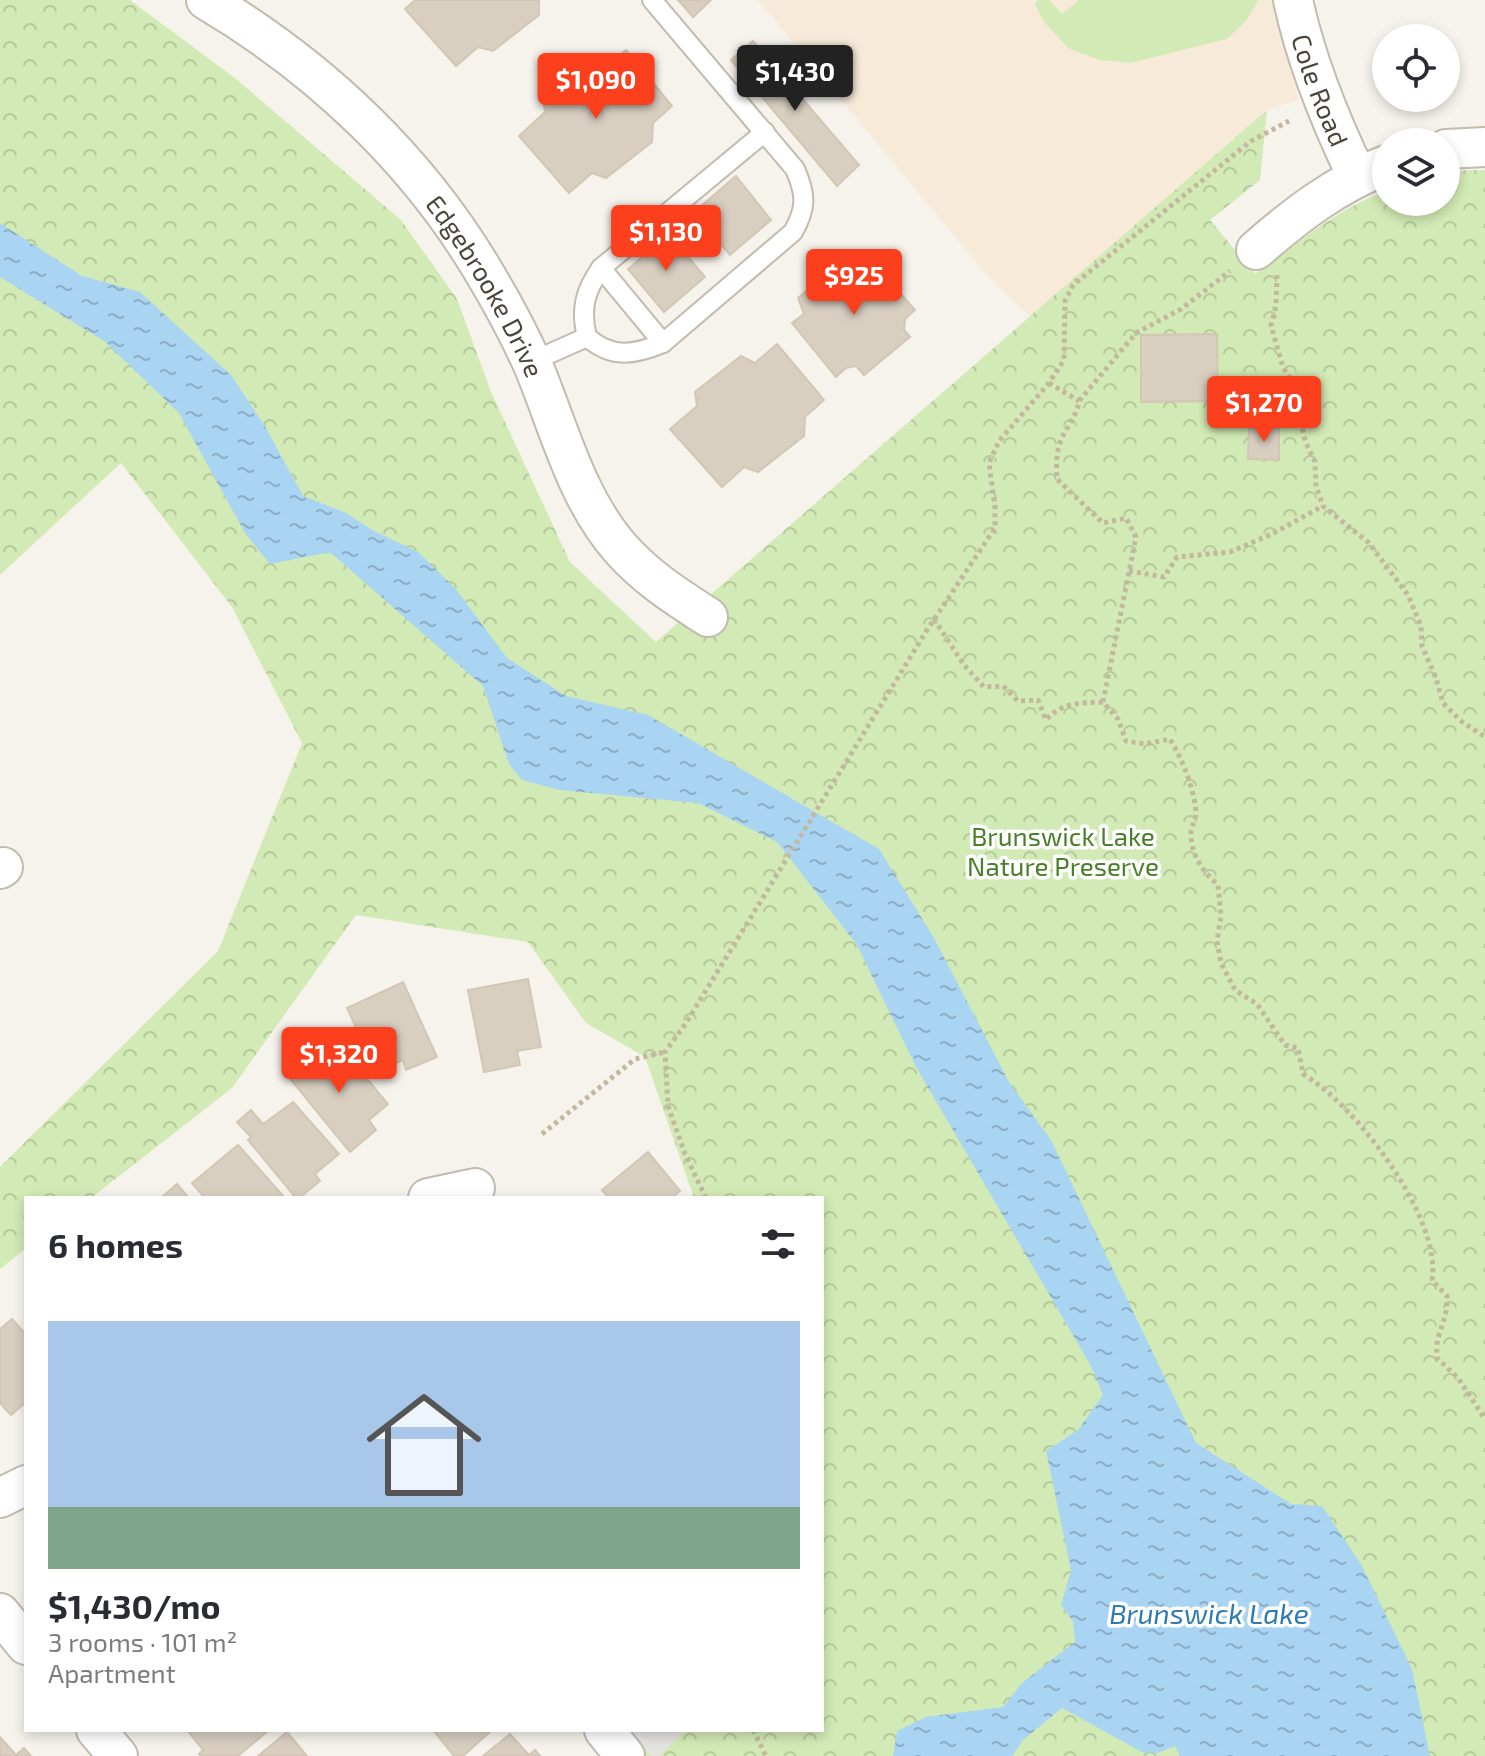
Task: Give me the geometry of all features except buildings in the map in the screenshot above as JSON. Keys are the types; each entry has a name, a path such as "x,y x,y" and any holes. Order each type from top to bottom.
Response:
{"street":[{"name":"Cole Road","path":"1293,0 1301,37 1345,150 1372,170"},
{"name":"Edgebrooke Drive","path":"227,5 350,106 402,160 450,220 488,279 531,362 572,464 605,528 621,549 658,584 708,617"},
{"path":"1460,148 1485,147"},
{"path":"1267,259 1314,203 1372,170"},
{"path":"437,1196 475,1188"},
{"path":"0,1498 24,1486"},
{"path":"0,1613 24,1643"},
{"path":"98,1732 118,1756"},
{"path":"606,1732 625,1756"}],"lane":[{"path":"652,0 765,132 795,169 804,190 805,203 801,220 793,232 663,343 649,349 623,353 600,349 587,337 582,319 588,286 601,268 765,132"},
{"path":"601,268 663,343"},
{"path":"531,362 587,337"}],"path":[{"path":"705,1196 685,1154 668,1106 665,1052 686,1023 927,630 995,528 989,463 999,441 1049,383 1064,360 1065,301 1073,285 1251,141 1289,121"},
{"path":"1103,702 1136,537 1126,518 1103,523 1057,479 1056,456 1063,435 1077,415 1079,401 1136,333 1267,259 1276,305 1271,326 1283,367 1293,383 1305,441 1315,462 1316,486 1323,506 1368,542 1408,595 1421,626 1422,646 1443,703 1461,721 1485,737"},
{"path":"1049,383 1079,401"},
{"path":"1129,571 1164,577 1177,557 1230,552 1272,534 1323,506"},
{"path":"934,619 964,665 984,687 1003,686 1018,701 1038,700 1046,720 1063,706 1103,702"},
{"path":"1103,702 1118,719 1126,741 1145,744 1170,739 1178,754 1188,775 1197,815 1190,835 1194,853 1204,872 1218,885 1221,916 1217,941 1228,980 1235,990 1257,1004 1285,1045 1298,1048 1303,1074 1324,1088 1371,1139 1414,1200 1434,1261 1432,1280 1447,1296 1446,1315 1436,1340 1437,1358 1458,1378 1485,1419"},
{"path":"542,1134 635,1059 665,1052"},
{"path":"754,1732 766,1756"}],"shaded area":[{"path":"758,0 1280,0 1298,100 1267,110 1031,317 986,274"},
{"path":"632,1732 684,1732 659,1756 651,1756"}],"green space":[{"name":"Brunswick Lake Nature Preserve","path":"0,0 130,0 236,79 401,220 457,299 491,392 570,562 656,642 1267,110 1260,180 1210,220 1255,274 1318,228 1372,196 1372,216 1460,216 1460,171 1485,170 1485,1756 625,1756 606,1732 824,1732 824,1196 693,1196 645,1057 586,1023 528,942 356,915 232,1088 94,1196 24,1196 24,1250 0,1269 0,1167 218,951 302,743 232,607 121,463 0,575"},
{"path":"1038,0 1049,0 1062,14 1079,0 1258,0 1247,20 1227,39 1131,63 1099,60 1068,48 1044,22 1035,4"}],"water":[{"name":"Brunswick Lake","path":"0,223 82,276 140,292 231,375 266,428 303,496 346,513 372,530 418,552 455,588 507,658 566,696 648,715 879,849 934,938 1009,1082 1051,1140 1196,1443 1291,1504 1322,1506 1362,1566 1412,1669 1430,1756 1180,1756 1175,1746 1158,1753 1142,1752 1062,1708 1023,1740 1012,1756 893,1756 897,1731 926,1717 1003,1707 1022,1683 1075,1642 1073,1621 1061,1605 1071,1570 1046,1451 1078,1430 1103,1395 1091,1366 916,1067 857,945 777,842 698,803 560,790 522,780 509,764 483,686 331,553 270,564 245,533 179,413 104,341 0,277"}]}
